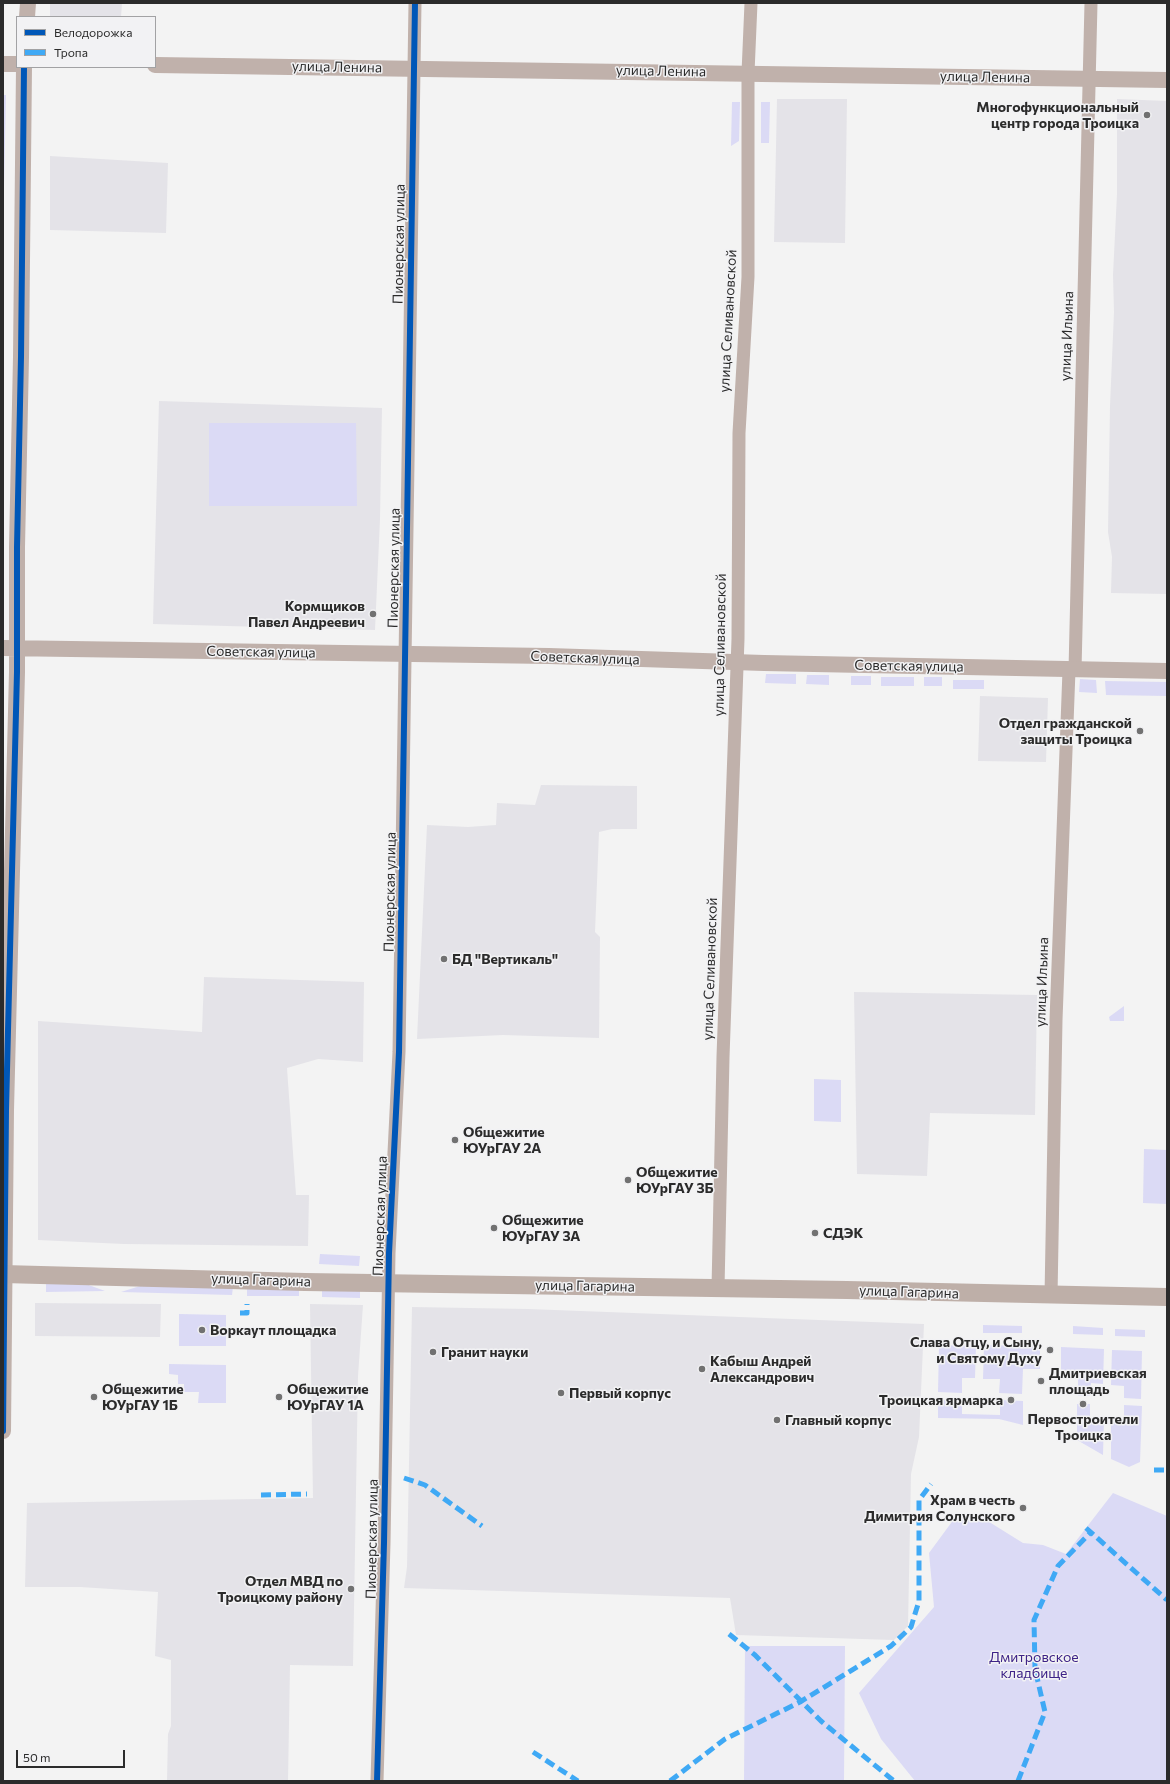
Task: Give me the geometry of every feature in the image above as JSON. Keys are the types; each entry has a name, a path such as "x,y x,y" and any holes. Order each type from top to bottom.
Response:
{"main road":[{"name":"улица Гагарина","path":"4,1274 1167,1298"}],"street":[{"path":"27,16 28,3"},
{"name":"Пионерская улица","path":"377,1781 390,1283 389,1253 400,1052 415,3"},
{"name":"улица Селивановской","path":"718,1288 724,1049 737,662 739,433 748,277 748,73 751,3"},
{"name":"улица Ильина","path":"1051,1296 1056,1013 1072,670 1091,3"},
{"path":"3,64 16,64"},
{"name":"улица Ленина","path":"156,65 1167,80"},
{"path":"3,1431 6,1110 10,1006 10,648 17,548 24,68"},
{"name":"Советская улица","path":"10,648 549,656 737,662 1167,671"}],"shaded area":[{"path":"50,3 122,3 121,16 50,16"},
{"path":"777,99 847,99 845,243 774,242"},
{"path":"1117,99 1167,101 1167,594 1111,593 1112,557 1108,532 1110,406 1114,312 1113,275 1117,194"},
{"path":"50,156 168,163 166,233 50,230"},
{"path":"159,401 382,408 380,519 375,630 153,624"},
{"path":"980,696 1048,698 1046,762 978,761"},
{"path":"541,785 637,786 637,829 612,829 599,832 595,932 600,937 599,1038 503,1035 417,1039 427,825 468,827 496,825 497,803 535,805"},
{"path":"204,977 364,982 363,1062 318,1059 287,1068 296,1195 309,1195 308,1246 124,1244 38,1240 38,1021 202,1032"},
{"path":"854,992 1037,995 1035,1115 930,1113 927,1176 857,1174"},
{"path":"35,1303 161,1304 160,1337 35,1336"},
{"path":"310,1304 363,1305 358,1376 353,1666 290,1665 288,1781 167,1781 168,1734 171,1726 171,1660 155,1656 158,1592 80,1587 25,1587 27,1503 313,1498"},
{"path":"412,1307 528,1309 924,1324 919,1437 911,1474 908,1626 894,1640 736,1635 730,1598 404,1588 407,1567"}],"green space":[{"path":"3,95 6,95 3,188"},
{"path":"732,102 740,102 739,141 731,146"},
{"path":"761,102 770,102 769,143 761,143"},
{"path":"209,423 356,423 357,506 209,506"},
{"path":"766,674 796,674 796,684 765,683"},
{"path":"807,675 829,675 829,685 806,684"},
{"path":"851,676 871,676 871,685 851,685"},
{"path":"881,677 914,677 914,686 881,686"},
{"path":"924,677 942,677 942,686 924,686"},
{"path":"1080,679 1096,680 1097,693 1079,692"},
{"path":"953,680 984,680 984,689 953,689"},
{"path":"1105,681 1167,682 1167,696 1106,695"},
{"path":"1124,1006 1124,1021 1110,1021 1109,1017"},
{"path":"814,1079 841,1080 841,1122 814,1121"},
{"path":"1144,1149 1167,1150 1167,1204 1143,1203"},
{"path":"320,1254 360,1256 359,1266 319,1264"},
{"path":"46,1284 86,1284 105,1291 46,1292"},
{"path":"140,1286 233,1287 232,1295 121,1292"},
{"path":"247,1289 299,1289 299,1296 247,1296"},
{"path":"322,1290 360,1291 360,1298 322,1297"},
{"name":"Воркаут площадка","path":"179,1314 226,1315 226,1346 179,1346"},
{"path":"983,1325 1022,1326 1022,1333 983,1333"},
{"path":"1073,1326 1103,1328 1103,1335 1073,1334"},
{"path":"1115,1329 1145,1330 1145,1337 1115,1336"},
{"path":"939,1345 976,1346 975,1378 962,1378 962,1393 938,1392"},
{"path":"984,1345 1040,1346 1040,1369 1023,1369 1022,1394 999,1393 1000,1379 983,1379"},
{"path":"1061,1347 1104,1349 1103,1384 1091,1383 1090,1396 1078,1396 1078,1371 1061,1370"},
{"path":"1112,1350 1142,1351 1141,1399 1124,1398 1124,1386 1111,1385"},
{"path":"169,1364 226,1365 226,1403 198,1403 199,1392 184,1392 184,1384 178,1384 178,1375 169,1374"},
{"path":"938,1400 962,1400 962,1414 1000,1415 1000,1400 1023,1401 1023,1425 999,1419 938,1418"},
{"path":"1077,1404 1090,1404 1090,1418 1104,1419 1103,1455 1077,1440"},
{"path":"1124,1405 1142,1406 1140,1462 1129,1467 1111,1459 1111,1419 1124,1419"},
{"name":"Дмитровское кладбище","path":"1113,1493 1167,1516 1167,1781 915,1781 881,1739 859,1693 934,1607 929,1553 954,1519 978,1515 1023,1543 1043,1545 1066,1554"},
{"path":"745,1646 845,1646 844,1781 744,1781"}],"marked path":[{"path":"240,1313 247,1313 247,1304"},
{"path":"1154,1470 1167,1470"},
{"path":"404,1478 425,1485 482,1526"},
{"path":"670,1781 725,1739 800,1702 891,1646 911,1627 919,1601 919,1500 931,1484"},
{"path":"261,1495 307,1494"},
{"path":"1086,1528 1167,1600"},
{"path":"1018,1781 1045,1712 1035,1669 1034,1620 1058,1566 1091,1532"},
{"path":"729,1634 755,1655 821,1721 894,1781"},
{"path":"533,1752 578,1781"}],"cycle path":[{"path":"377,1781 384,1543 389,1253 399,1052 415,3"},
{"path":"3,1431 6,1110 17,672 17,547 21,357 24,68"}],"place":[{"name":"Многофункциональный центр города Троицка","path":"1147,115"},
{"name":"Кормщиков Павел Андреевич","path":"373,614"},
{"name":"Отдел гражданской защиты Троицка","path":"1140,731"},
{"name":"БД \"Вертикаль\"","path":"444,959"},
{"name":"Общежитие ЮУрГАУ 2А","path":"455,1140"},
{"name":"Общежитие ЮУрГАУ 3Б","path":"628,1180"},
{"name":"Общежитие ЮУрГАУ 3А","path":"494,1228"},
{"name":"СДЭК","path":"815,1233"},
{"name":"Воркаут площадка","path":"202,1330"},
{"name":"Слава Отцу, и Сыну, и Святому Духу","path":"1050,1350"},
{"name":"Гранит науки","path":"433,1352"},
{"name":"Кабыш Андрей Александрович","path":"702,1369"},
{"name":"Дмитриевская площадь","path":"1041,1381"},
{"name":"Первый корпус","path":"561,1393"},
{"name":"Общежитие ЮУрГАУ 1Б","path":"94,1397"},
{"name":"Общежитие ЮУрГАУ 1А","path":"279,1397"},
{"name":"Троицкая ярмарка","path":"1011,1400"},
{"name":"Первостроители Троицка","path":"1083,1404"},
{"name":"Главный корпус","path":"777,1420"},
{"name":"Храм в честь Димитрия Солунского","path":"1023,1508"},
{"name":"Отдел МВД по Троицкому району","path":"351,1589"}]}
